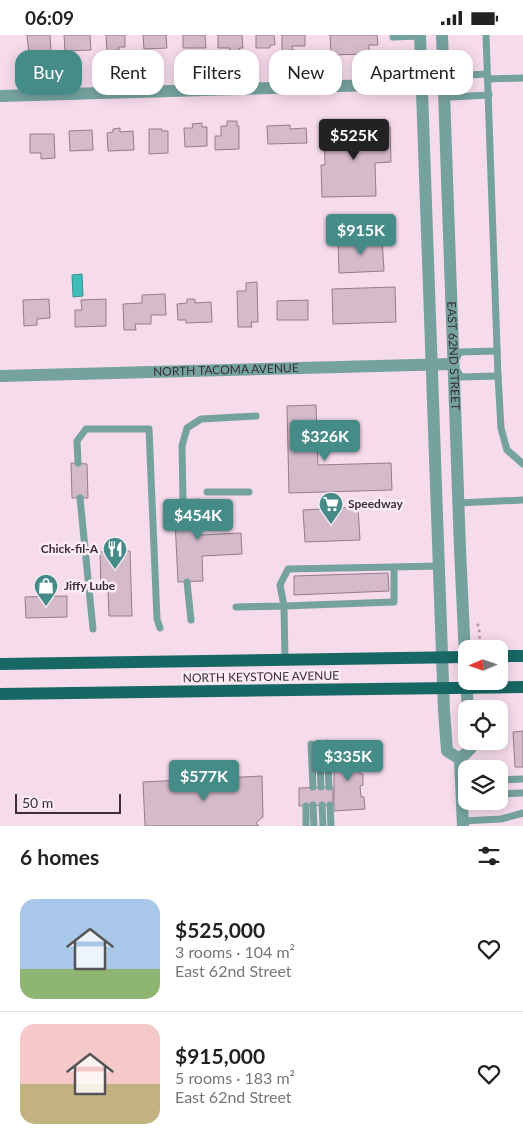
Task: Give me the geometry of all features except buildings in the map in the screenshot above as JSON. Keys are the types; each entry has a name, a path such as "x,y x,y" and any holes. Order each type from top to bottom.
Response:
{"main road":[{"path":"508,656 523,656"},
{"name":"NORTH KEYSTONE AVENUE","path":"0,664 458,657"},
{"name":"NORTH KEYSTONE AVENUE","path":"0,694 443,688 458,684"},
{"name":"NORTH KEYSTONE AVENUE","path":"508,686 523,687"}],"street":[{"path":"420,35 421,50"},
{"name":"EAST 62ND STREET","path":"442,35 442,50"},
{"path":"0,97 352,85"},
{"name":"EAST 62ND STREET","path":"422,95 443,688 447,751 460,759"},
{"name":"EAST 62ND STREET","path":"443,95 458,503 465,640"},
{"name":"NORTH TACOMA AVENUE","path":"0,376 453,364"},
{"path":"460,759 469,750"},
{"path":"463,810 463,824"}],"lane":[{"path":"393,37 420,35"},
{"path":"486,35 498,376 502,428 508,450 523,464"},
{"path":"473,76 523,78"},
{"path":"451,95 452,97 489,95"},
{"path":"497,351 460,352 453,364 461,377 498,376"},
{"path":"183,500 182,446 187,428 201,419 256,416"},
{"path":"78,463 76,441 86,429 149,429 157,619 160,628"},
{"path":"207,492 249,491"},
{"path":"80,498 93,629"},
{"path":"458,503 523,500"},
{"path":"285,660 284,607 280,585 288,569 438,566"},
{"path":"236,607 284,607 394,602 394,567"},
{"path":"186,582 191,620"},
{"path":"327,743 329,787"},
{"path":"313,787 315,744 321,787"},
{"path":"508,780 523,779"},
{"path":"508,794 523,793"},
{"path":"306,826 309,805 314,826"},
{"path":"322,805 323,826"},
{"path":"330,805 331,826"},
{"path":"463,824 502,823 523,813"}],"path":[{"path":"479,626 480,640"}],"shaded area":[{"path":"82,274 83,296 73,297 72,275"}],"place":[{"name":"Speedway","path":"331,525"},
{"name":"Chick-fil-A","path":"115,570"},
{"name":"Jiffy Lube","path":"46,607"}]}
